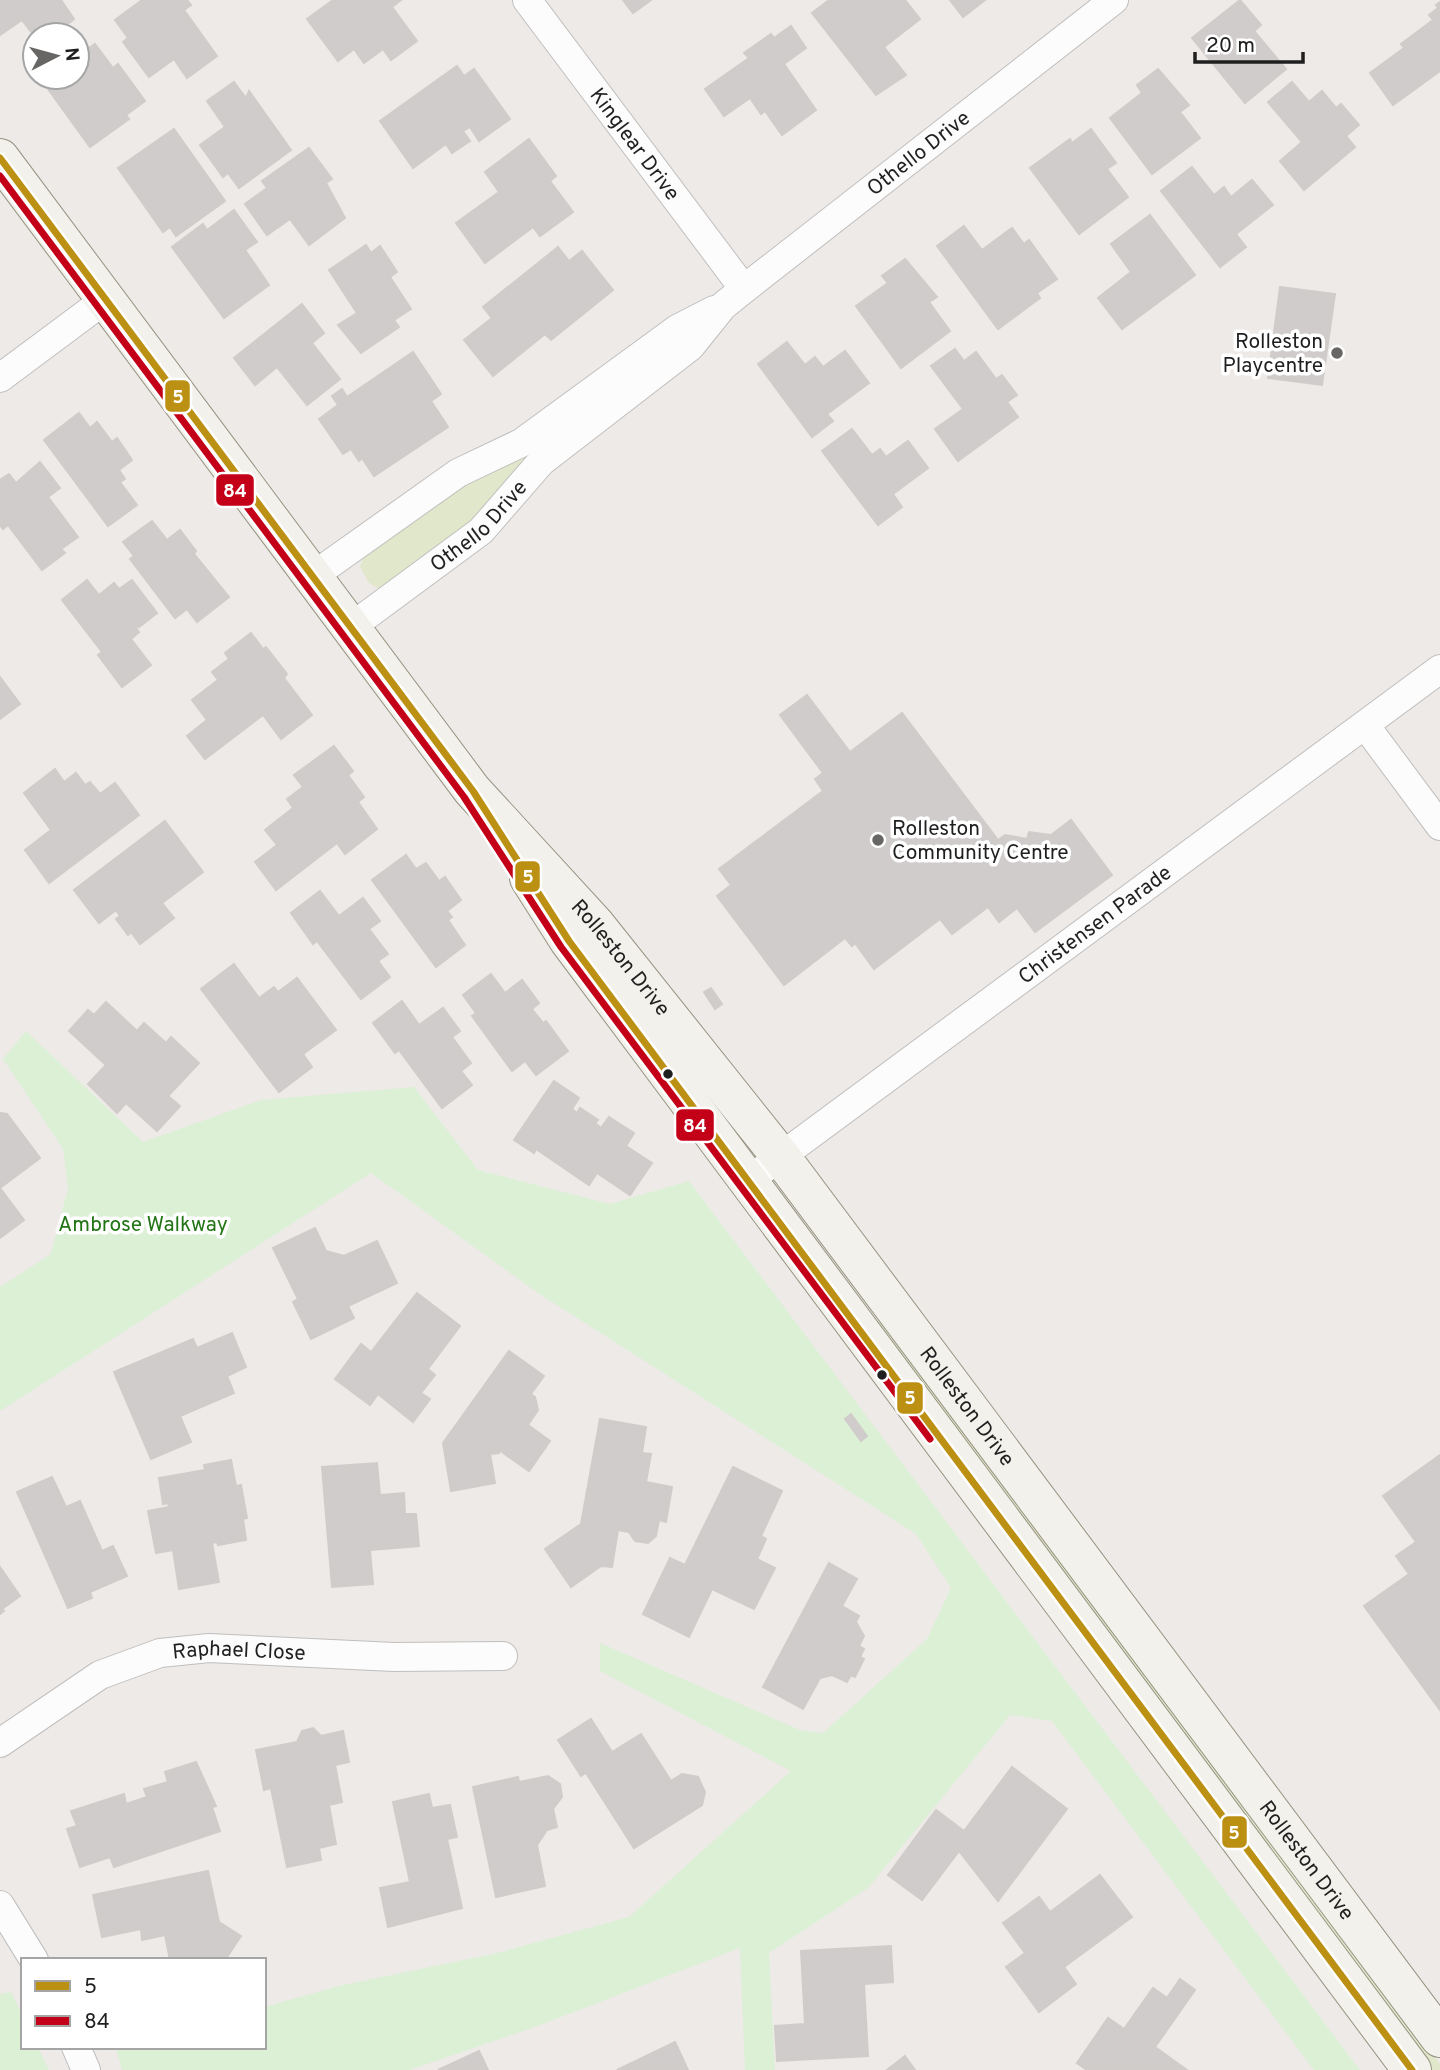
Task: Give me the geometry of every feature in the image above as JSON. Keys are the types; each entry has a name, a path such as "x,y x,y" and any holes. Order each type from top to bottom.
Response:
{"main road":[{"name":"Rolleston Drive","path":"0,158 473,791 569,941 1412,2070"},
{"name":"Rolleston Drive","path":"473,791 595,924 781,1157 1440,2038"}],"street":[{"name":"Kinglear Drive","path":"527,0 734,298"},
{"name":"Othello Drive","path":"313,576 458,473 521,443 677,329 734,298 1114,0"},
{"name":"Othello Drive","path":"351,627 481,531 497,516 529,473 690,348 734,298"},
{"path":"0,378 106,299"},
{"name":"Christensen Parade","path":"749,1180 1440,668"},
{"path":"1365,725 1440,826"},
{"name":"Raphael Close","path":"0,1743 100,1675 160,1653 209,1648 394,1657 503,1656"},
{"path":"0,1905 33,1958"},
{"path":"77,2049 86,2070"}],"green space":[{"path":"680,334 500,501 379,589 369,583 360,567 364,556"},
{"name":"Ambrose Walkway","path":"26,1031 143,1142 261,1100 414,1087 478,1170 610,1204 689,1181 1360,2070 1314,2070 1052,1721 1010,1715 868,1888 769,1953 775,2070 745,2070 740,1948 535,2027 410,2070 122,2070 116,2049 266,2049 266,2006 339,1986 497,1953 629,1917 791,1771 600,1671 600,1643 800,1730 823,1733 927,1639 951,1588 916,1534 538,1293 371,1173 0,1411 0,1287 51,1254 68,1188 63,1149 3,1059"},
{"path":"882,1319 1440,2064 1440,2070 1429,2070 874,1326"},
{"path":"11,1992 21,2012 21,2049 39,2049 49,2070 0,2070 0,1994"}],"building":[{"path":"0,0 61,0 74,19 22,20 0,35"},
{"path":"142,0 187,0 191,5 184,10 217,56 187,78 174,59 149,77 123,42 128,38 115,20"},
{"path":"333,0 401,0 392,7 417,41 391,60 383,49 364,63 354,49 338,61 307,19"},
{"path":"623,0 651,0 633,13"},
{"path":"829,0 905,0 920,19 884,47 906,75 876,95 812,13"},
{"path":"950,0 985,0 963,17"},
{"path":"1240,0 1261,25 1254,31 1286,69 1245,103 1192,38"},
{"path":"1440,2 1440,71 1393,105 1370,73 1404,48 1401,44 1433,20 1429,15 1438,8 1436,5"},
{"path":"791,26 806,48 784,64 816,110 782,135 765,111 761,114 750,98 724,116 705,89 749,58 744,53 771,34 774,38"},
{"path":"95,44 113,68 118,64 145,101 126,115 129,119 90,147 50,91 91,91 91,47"},
{"path":"457,66 464,76 474,69 510,119 479,141 470,127 463,131 470,141 452,153 446,144 413,168 380,121"},
{"path":"1158,69 1189,105 1180,112 1200,138 1152,174 1110,118 1142,93 1137,85"},
{"path":"234,82 246,98 249,91 291,150 239,188 228,173 223,177 200,145 225,127 207,101"},
{"path":"1292,82 1309,102 1322,91 1336,108 1341,104 1359,125 1346,136 1355,147 1304,190 1280,161 1302,142 1268,102"},
{"path":"174,129 225,201 176,236 170,227 163,232 118,168"},
{"path":"1091,129 1116,163 1107,169 1128,197 1079,234 1030,168 1070,139 1072,143"},
{"path":"529,139 556,176 550,181 573,212 540,236 533,227 485,263 456,223 499,192 485,172"},
{"path":"309,148 332,179 326,183 345,218 309,245 290,219 267,235 245,204 267,188 262,181"},
{"path":"1192,167 1214,195 1224,187 1231,197 1252,180 1273,205 1236,234 1246,247 1220,267 1161,191"},
{"path":"234,210 257,242 245,250 269,285 224,318 172,247 203,224 207,230"},
{"path":"1150,215 1195,275 1122,329 1098,298 1131,272 1111,244"},
{"path":"964,226 982,250 1012,228 1024,244 1029,240 1057,279 1037,293 1040,298 998,329 937,246"},
{"path":"366,245 371,253 380,246 397,272 390,277 411,309 394,320 399,327 361,353 338,325 357,313 329,270"},
{"path":"558,247 569,261 582,251 613,290 551,340 545,334 493,376 464,340 492,318 483,307"},
{"path":"905,259 937,297 929,302 950,331 901,368 856,306 888,283 882,276"},
{"path":"1280,287 1335,294 1322,385 1268,378"},
{"path":"302,304 324,333 312,343 340,379 307,405 277,367 255,385 234,358"},
{"path":"787,342 805,365 815,357 823,367 845,351 869,383 827,414 833,421 812,437 758,364"},
{"path":"955,349 964,361 976,352 996,379 1002,375 1017,395 1007,402 1018,417 958,461 935,429 963,409 931,366"},
{"path":"413,352 441,394 431,401 448,427 374,476 362,458 359,461 351,449 343,454 319,419 338,405 332,396 342,389 347,397"},
{"path":"79,413 90,428 97,422 112,442 117,438 132,460 119,470 125,479 120,482 137,505 108,526 44,440"},
{"path":"852,429 872,455 880,449 886,457 908,441 928,468 893,494 902,507 878,525 822,451"},
{"path":"40,462 60,488 48,497 78,537 61,549 65,553 42,570 8,525 3,529 0,525 0,480 9,474 16,483"},
{"path":"152,521 167,540 180,530 196,551 194,554 229,597 197,622 187,609 175,618 130,559 134,556 123,542"},
{"path":"87,580 99,595 114,583 119,589 132,580 157,613 139,627 134,625 139,632 131,639 151,665 122,687 98,655 102,652 62,600"},
{"path":"251,633 287,674 284,678 312,715 281,739 263,715 205,759 187,736 207,720 192,700 218,680 212,672 229,659 225,653"},
{"path":"0,677 20,704 0,719"},
{"name":"Rolleston Community Centre","path":"807,695 850,752 902,713 998,840 1005,835 1027,839 1029,832 1051,835 1071,820 1112,875 1035,932 1017,908 999,922 988,907 952,934 940,919 874,969 855,943 852,946 845,938 784,985 717,896 731,885 719,869 823,791 815,779 823,773 780,715"},
{"path":"334,746 353,771 348,775 364,797 358,802 377,829 345,854 337,843 276,890 255,862 277,845 265,830 293,808 287,799 303,787 294,775"},
{"path":"55,769 64,782 76,773 85,785 90,782 100,794 115,783 139,815 49,883 25,850 51,830 24,793"},
{"path":"165,821 203,872 162,903 174,918 140,944 131,932 128,935 116,919 120,916 116,910 99,923 74,890"},
{"path":"406,855 416,869 426,863 439,881 445,877 461,900 447,911 452,917 448,920 465,945 436,967 372,880"},
{"path":"320,891 339,916 363,898 380,921 369,929 388,954 378,961 390,977 361,999 317,941 313,944 291,913"},
{"path":"234,964 259,998 274,987 278,992 297,978 336,1030 303,1054 312,1067 279,1092 201,989"},
{"path":"491,974 505,993 522,980 539,1003 532,1009 543,1023 546,1021 568,1051 536,1075 525,1061 512,1071 472,1016 476,1013 463,995"},
{"path":"711,988 722,1004 715,1009 704,992"},
{"path":"402,1001 419,1025 443,1008 460,1031 452,1037 471,1063 461,1071 472,1085 442,1108 399,1050 395,1053 373,1023"},
{"path":"106,1002 137,1031 144,1023 166,1043 171,1037 199,1063 168,1096 180,1106 157,1131 126,1103 117,1113 88,1084 106,1065 69,1031 88,1010 94,1015"},
{"path":"554,1081 579,1098 572,1109 577,1113 580,1108 598,1120 595,1123 601,1128 609,1117 634,1133 626,1146 652,1163 630,1195 597,1173 589,1185 536,1149 534,1153 514,1140"},
{"path":"0,1113 7,1114 40,1158 0,1188"},
{"path":"0,1188 24,1220 0,1238"},
{"path":"315,1228 326,1251 344,1256 377,1241 397,1283 348,1306 354,1318 311,1339 293,1302 298,1299 273,1248"},
{"path":"417,1293 460,1326 428,1369 435,1375 421,1393 430,1399 413,1422 378,1394 370,1405 335,1379 361,1344 371,1352"},
{"path":"232,1333 246,1367 227,1376 234,1393 180,1416 191,1442 151,1459 114,1372 193,1339 197,1348"},
{"path":"509,1351 544,1376 531,1394 535,1397 538,1410 528,1425 550,1441 529,1471 499,1450 499,1453 490,1454 495,1483 451,1491 443,1443"},
{"path":"851,1414 867,1436 861,1441 845,1419"},
{"path":"600,1419 646,1427 642,1453 651,1454 646,1482 672,1487 666,1522 659,1520 656,1536 648,1543 635,1541 629,1532 618,1530 612,1567 601,1566 571,1587 545,1549 581,1524"},
{"path":"1440,1455 1440,1710 1364,1606 1409,1574 1396,1556 1416,1542 1383,1496"},
{"path":"231,1460 236,1486 241,1485 247,1518 243,1519 246,1540 218,1545 217,1542 212,1543 219,1582 179,1589 173,1550 156,1553 148,1511 169,1507 168,1503 163,1504 159,1478 205,1470 204,1465"},
{"path":"377,1463 380,1495 404,1493 405,1514 416,1514 419,1546 370,1550 373,1584 332,1587 322,1467"},
{"path":"733,1467 782,1491 761,1536 766,1539 757,1559 775,1568 754,1609 712,1589 689,1637 643,1614 670,1558 685,1565"},
{"path":"52,1477 66,1507 80,1501 102,1551 113,1546 127,1576 90,1592 92,1598 68,1608 17,1492"},
{"path":"829,1563 857,1579 842,1606 859,1616 856,1622 864,1636 859,1646 864,1649 860,1657 864,1659 855,1677 851,1675 847,1682 832,1675 820,1678 803,1709 763,1687"},
{"path":"0,1567 20,1596 2,1609 4,1611 0,1614"},
{"path":"591,1719 612,1752 641,1734 671,1781 682,1774 698,1777 705,1792 702,1805 634,1848 586,1773 581,1776 558,1740"},
{"path":"313,1728 321,1736 343,1731 349,1762 335,1765 342,1802 329,1805 336,1844 319,1848 321,1860 287,1867 271,1788 264,1790 256,1750 297,1742 302,1731"},
{"path":"196,1762 216,1806 212,1807 220,1831 114,1867 110,1857 80,1867 67,1829 77,1826 71,1811 124,1794 126,1804 147,1797 144,1789 168,1782 165,1772"},
{"path":"1012,1767 1067,1809 998,1901 959,1851 922,1900 888,1875 936,1810 964,1831"},
{"path":"548,1776 560,1784 562,1797 553,1809 557,1827 547,1830 537,1845 545,1886 496,1897 473,1787 518,1777 519,1782"},
{"path":"429,1794 432,1808 450,1805 457,1837 447,1839 462,1908 388,1927 380,1888 410,1882 393,1802"},
{"path":"208,1871 219,1922 241,1936 226,1958 170,1958 165,1935 142,1940 141,1929 102,1937 93,1895"},
{"path":"1100,1875 1132,1917 1064,1967 1076,1984 1039,2012 1006,1967 1025,1953 1003,1923 1039,1897 1050,1912"},
{"path":"891,1946 893,1982 864,1984 868,2056 777,2061 775,2026 805,2024 801,1951"},
{"path":"1180,1979 1195,1990 1155,2047 1187,2070 1087,2070 1077,2063 1108,2018 1124,2029 1153,1988 1167,1998"},
{"path":"675,2042 688,2070 617,2070"},
{"path":"479,2051 488,2070 438,2070"},
{"path":"905,2056 915,2070 887,2070"}],"transit line":[{"name":"5","path":"0,158 473,791 569,941 1412,2070"},
{"name":"84","path":"0,176 464,797 561,947 930,1439"}],"place":[{"name":"Rolleston Playcentre","path":"1337,353"},
{"name":"Rolleston Community Centre","path":"878,840"}]}
